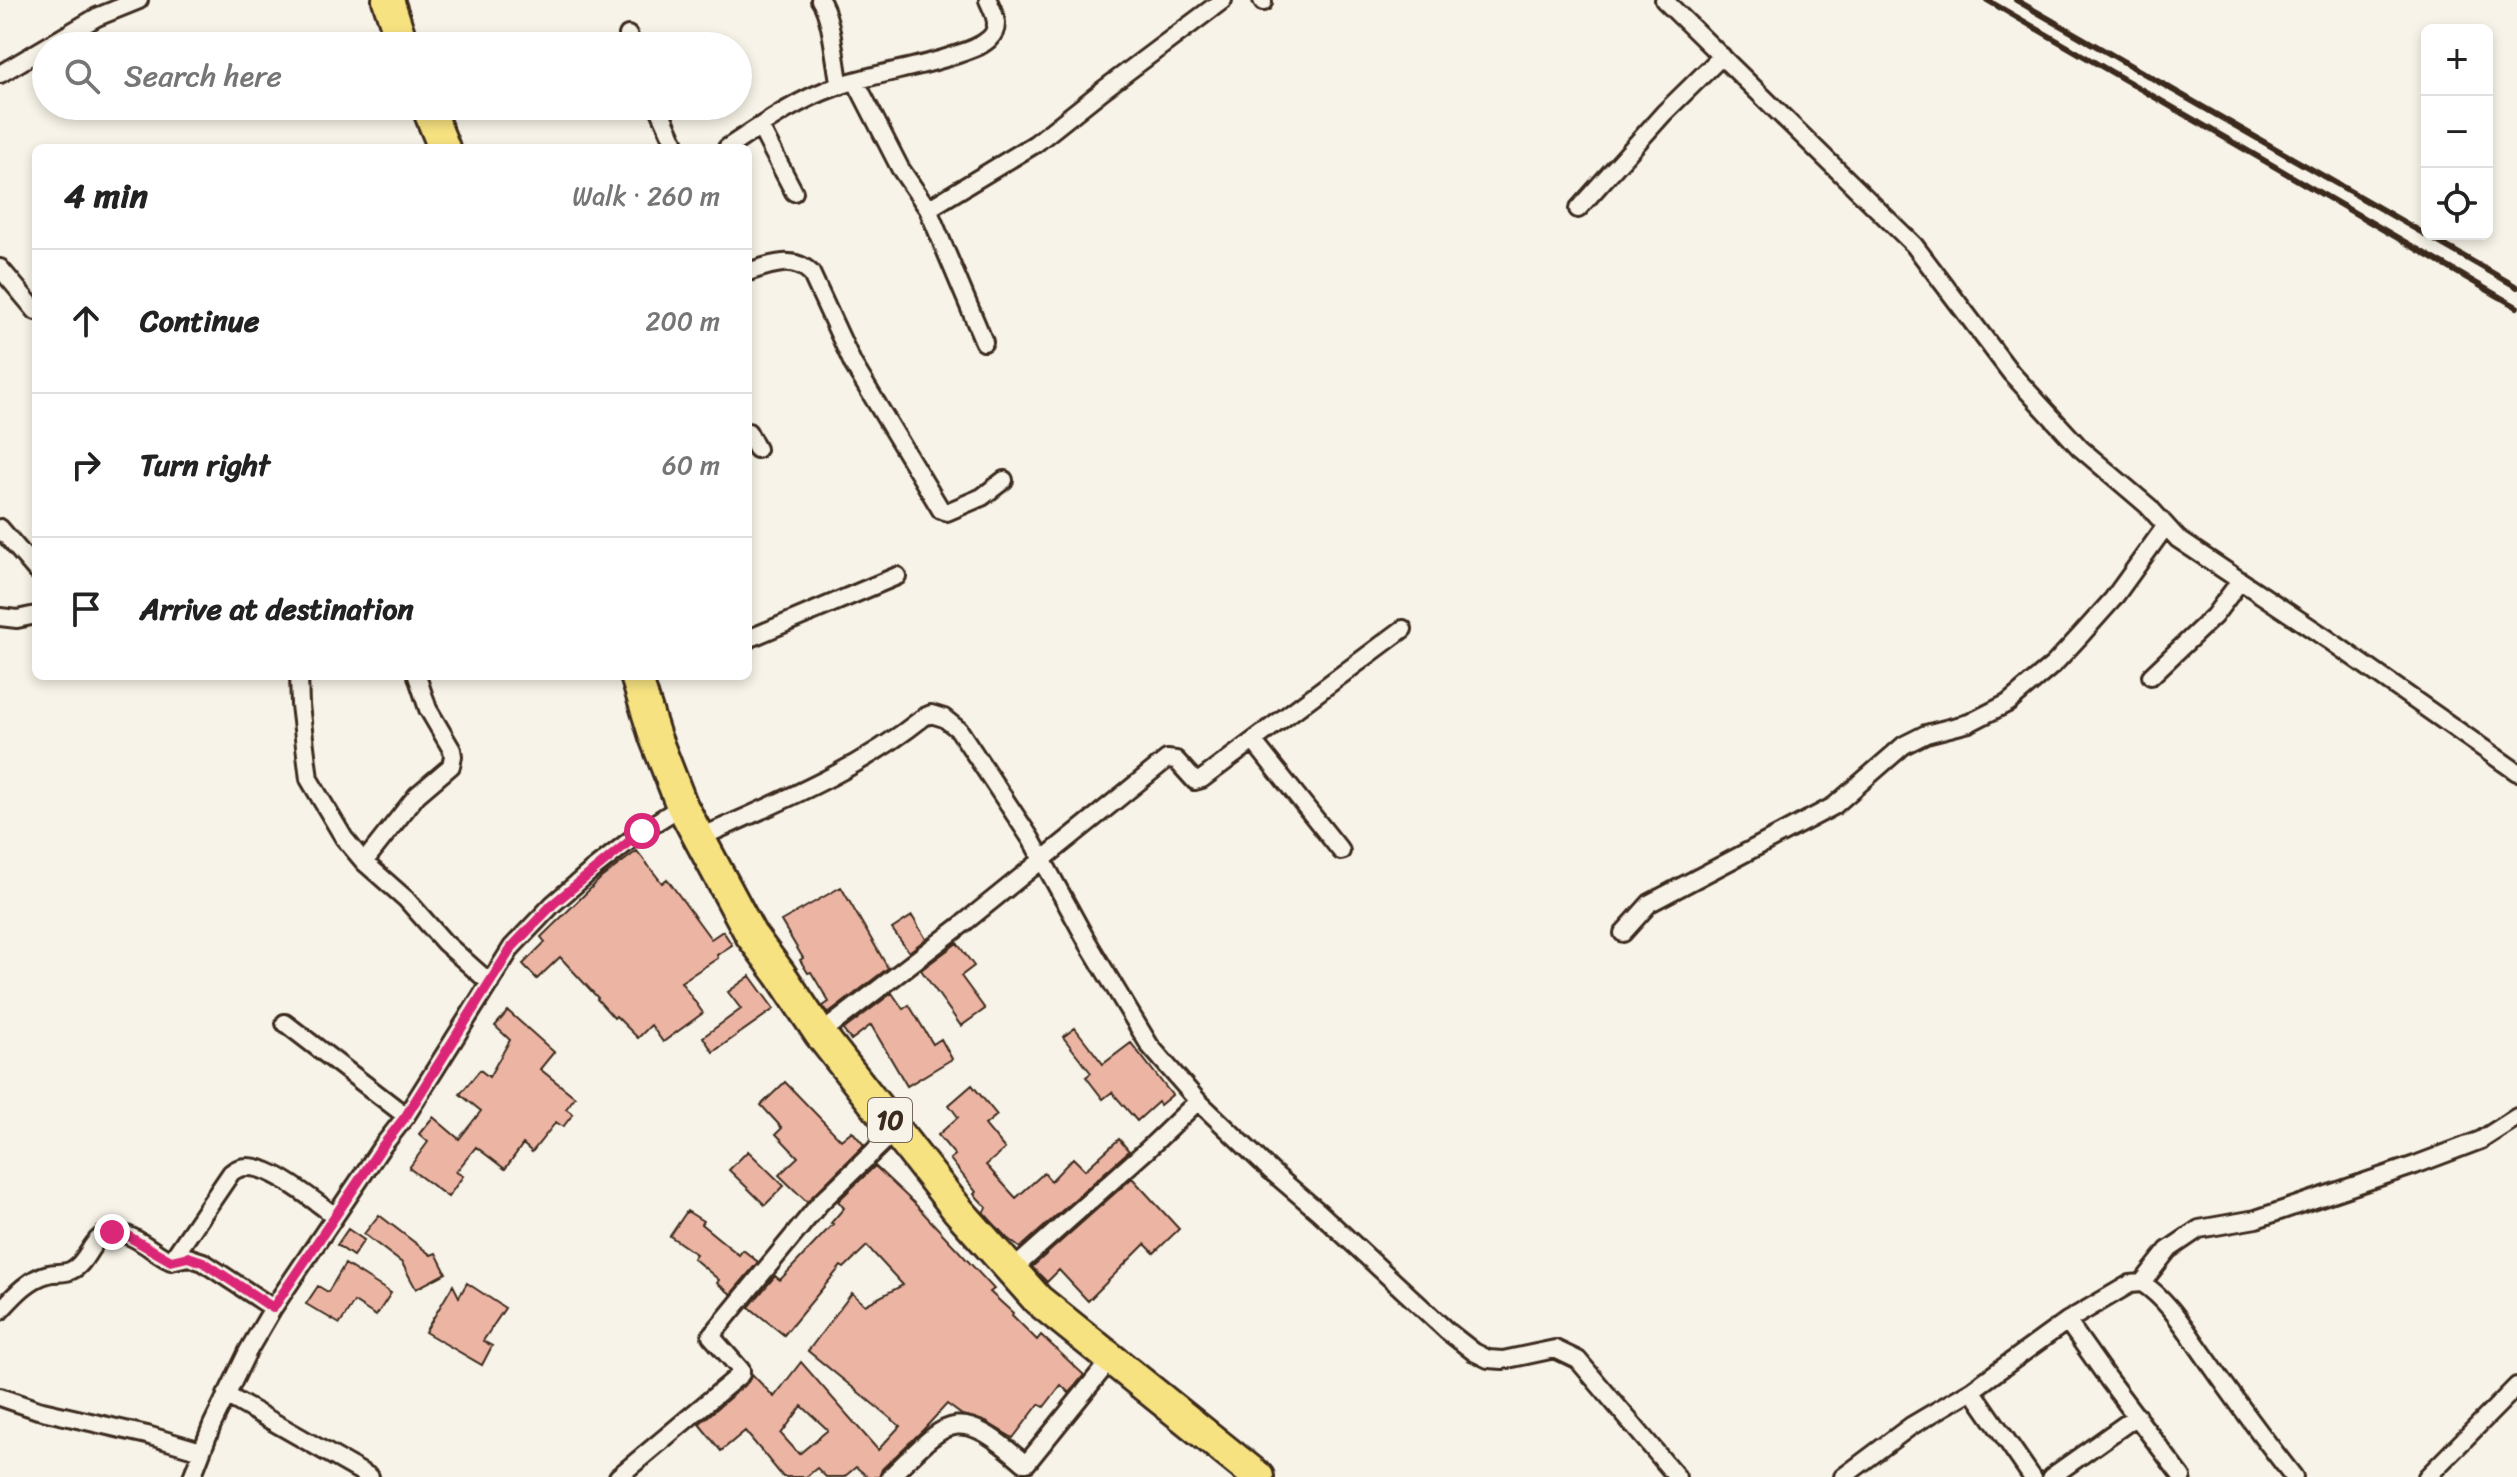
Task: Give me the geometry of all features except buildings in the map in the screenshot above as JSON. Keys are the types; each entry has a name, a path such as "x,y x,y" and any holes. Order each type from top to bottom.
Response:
{"highway":[{"path":"388,0 398,32"},
{"path":"433,120 442,144"},
{"name":"10","path":"645,680 655,737 682,806 751,935 820,1034 957,1209 1038,1300 1258,1477"}],"street":[{"path":"71,32 97,17 139,0"},
{"path":"820,0 829,19 834,57 928,209 984,342"},
{"path":"733,144 809,97 974,49 995,31 997,23 988,0"},
{"path":"928,209 1035,144 1223,0"},
{"path":"1664,0 1914,245 2011,373 2080,448 2148,506 2178,539 2517,772"},
{"path":"0,74 32,55"},
{"path":"1578,209 1664,113 1722,56"},
{"path":"664,120 675,144"},
{"path":"760,127 794,192"},
{"path":"752,271 787,262 798,263 811,273 853,364 941,510 947,512 982,497 1004,480"},
{"path":"0,268 32,306"},
{"path":"752,440 757,449"},
{"path":"1623,933 1650,903 1834,806 1904,745 1926,734 1969,723 2008,703 2054,664 2080,636 2113,599 2165,527"},
{"path":"0,528 32,565"},
{"path":"752,637 897,576"},
{"path":"2151,676 2214,616 2240,581"},
{"path":"0,617 17,619 32,616"},
{"path":"820,1034 1167,759 1176,760 1195,781 1199,780 1403,629"},
{"path":"299,680 309,779 344,838 364,862 406,899 444,942 490,983"},
{"path":"364,862 417,795 451,766 452,750 428,709 418,680"},
{"path":"699,838 857,764 931,714 944,718 959,730 1043,859 1088,943 1150,1046 1198,1101 1271,1171 1474,1352 1488,1359 1503,1360 1555,1349 1578,1360 1677,1477"},
{"path":"1254,742 1341,851"},
{"path":"192,1477 226,1395 273,1308 406,1116 512,947 553,904 642,831 682,806"},
{"path":"285,1023 406,1116"},
{"path":"1011,1271 1198,1101"},
{"path":"2142,1283 2168,1250 2199,1229 2265,1216 2415,1165 2481,1140 2517,1117"},
{"path":"618,1477 741,1374 741,1370 711,1336 820,1203 897,1129"},
{"path":"171,1261 231,1173 239,1166 271,1172 335,1216"},
{"path":"0,1311 32,1281 46,1274 72,1271 84,1261 102,1235 112,1232 126,1235 171,1261 188,1257 203,1262 273,1308"},
{"path":"1843,1477 1911,1426 1972,1390 2067,1321 2130,1284 2142,1283 2152,1289 2183,1326 2294,1477"},
{"path":"2067,1321 2182,1477"},
{"path":"890,1477 925,1443 942,1430 957,1424 967,1424 991,1435 1026,1463 1111,1359"},
{"path":"2453,1477 2433,1471 2517,1386"},
{"path":"1972,1390 2032,1477"},
{"path":"226,1395 370,1477"},
{"path":"1,1401 147,1435 201,1451"},
{"path":"2051,1477 2137,1416"}],"railway":[{"path":"1987,0 2517,307"},
{"path":"2016,0 2517,287"}],"route":[{"path":"112,1232 126,1235 171,1261 188,1257 203,1262 273,1308 406,1116 512,947 553,904 642,831"}]}
